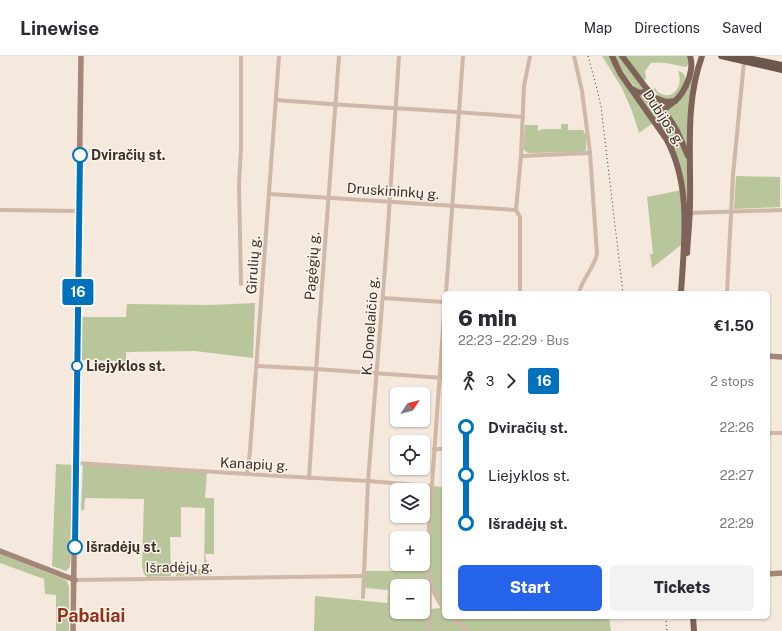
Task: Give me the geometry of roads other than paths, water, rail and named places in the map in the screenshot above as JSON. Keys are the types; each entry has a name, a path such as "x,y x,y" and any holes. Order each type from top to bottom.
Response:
{"highway":[{"path":"721,56 782,70"},
{"path":"738,56 782,65"}],"main road":[{"path":"73,631 81,56"},
{"name":"Dubijos g.","path":"612,56 620,72 661,131 672,150 679,169 687,213 681,291"},
{"name":"Dubijos g.","path":"622,56 628,66 664,111 677,131 689,160"},
{"name":"Dubijos g.","path":"685,291 693,73 690,56"},
{"name":"Dubijos g.","path":"664,111 686,88 702,56"},
{"path":"631,88 636,92 650,92 662,101 675,101"},
{"path":"661,131 659,120 660,114 664,111"},
{"path":"770,356 782,357"},
{"path":"770,360 782,360"},
{"name":"Išradėjų g.","path":"0,551 74,580"},
{"path":"770,574 782,573"},
{"path":"693,619 694,631"}],"street":[{"path":"241,56 241,148 239,184 241,284"},
{"name":"Girulių g.","path":"246,474 250,451 277,100 279,56"},
{"name":"Pagėgių g.","path":"309,478 339,56"},
{"name":"K. Donelaičio g.","path":"363,597 368,481 383,298 399,56"},
{"path":"446,291 462,56"},
{"path":"520,291 520,217 516,210 521,156 524,86 530,56"},
{"path":"574,56 582,91 590,153 597,254 594,265 582,284 580,291"},
{"path":"727,291 733,175 744,62"},
{"path":"277,100 335,105 458,111 523,117"},
{"path":"521,156 590,153"},
{"name":"Druskininkų g.","path":"269,194 516,210"},
{"path":"0,210 79,211"},
{"path":"687,213 782,210"},
{"path":"383,298 442,302"},
{"path":"256,366 442,378 431,486 427,556 429,579"},
{"path":"770,433 782,433"},
{"path":"434,449 442,449"},
{"name":"Kanapių g.","path":"76,463 431,486"},
{"name":"Išradėjų g.","path":"74,580 363,576"},
{"path":"430,586 442,607"},
{"path":"429,619 429,631"},
{"path":"454,619 468,631"}],"railway":[{"path":"588,56 601,107 623,291"},
{"path":"666,619 667,631"}],"place":[{"name":"Dviračių st.","path":"80,155"},
{"name":"Liejyklos st.","path":"77,366"},
{"name":"Išradėjų st.","path":"75,547"}],"district":[{"name":"Pabaliai","path":"91,615"}]}
